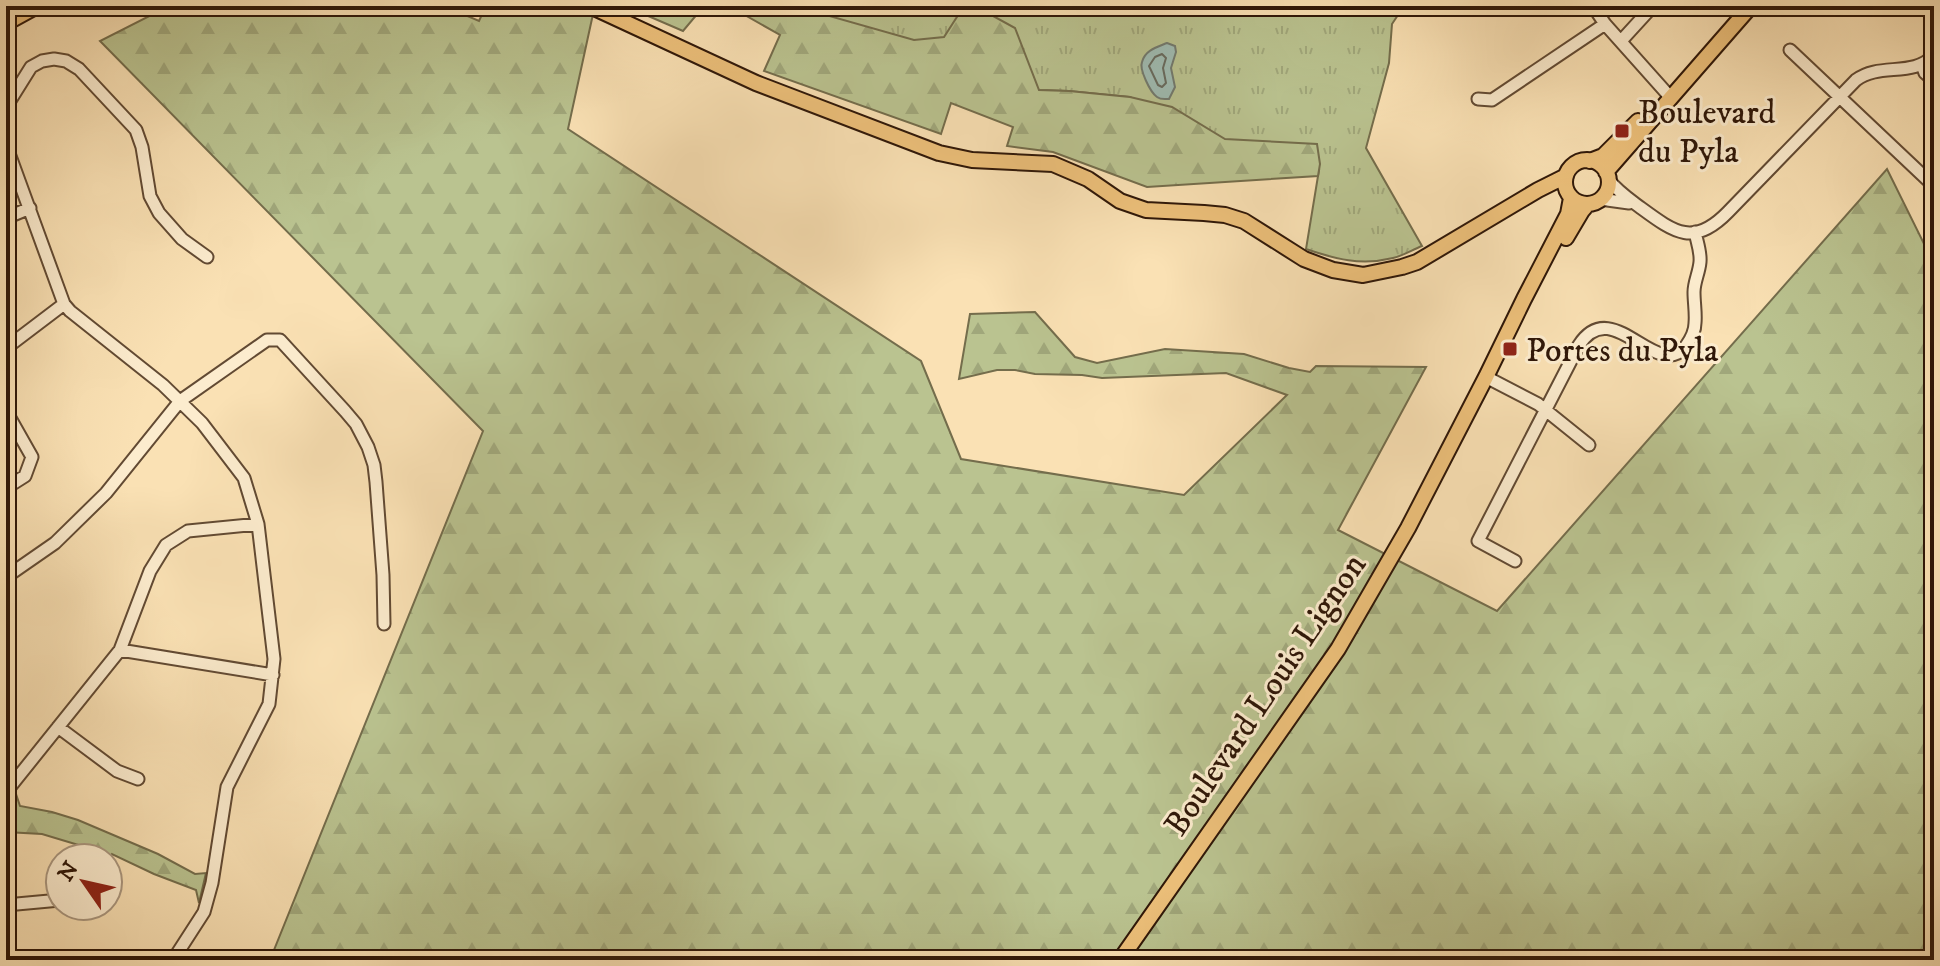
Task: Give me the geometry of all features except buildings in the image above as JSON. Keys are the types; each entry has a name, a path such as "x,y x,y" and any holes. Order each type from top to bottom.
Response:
{"main road":[{"path":"6,23 37,6"},
{"path":"590,6 756,83 939,153 972,160 1053,164 1088,179 1120,201 1146,210 1225,215 1244,221 1304,259 1333,270 1363,275 1417,262 1566,176"},
{"path":"1607,176 1668,95 1733,21 1749,8"},
{"path":"1488,373 1568,214 1570,195 1565,182 1573,165 1603,156 1668,95"},
{"path":"1488,373 1582,211 1608,187 1607,176 1599,165 1590,161"},
{"path":"1538,190 1552,188 1578,202 1594,202"},
{"name":"Boulevard Louis Lignon","path":"1120,960 1338,649 1408,528 1488,373"}],"street":[{"path":"1593,6 1605,24 1668,95"},
{"path":"1621,41 1653,6"},
{"path":"1478,99 1492,100 1605,24"},
{"path":"1790,50 1934,186"},
{"path":"1607,176 1618,191 1672,229 1695,232 1708,229 1861,76 1872,71 1914,68 1934,55"},
{"path":"6,107 31,67 42,61 66,61 79,69 136,130 150,196 159,213 182,239 207,257"},
{"path":"1922,65 1934,81"},
{"path":"6,145 64,304 202,423 244,478 258,524 274,659 269,704 227,787 212,883 204,912 173,960"},
{"path":"1594,202 1621,201 1641,208"},
{"path":"6,218 30,208"},
{"path":"1515,561 1478,541 1585,336 1597,328 1613,329 1662,355 1676,354 1693,335 1694,289 1700,258 1695,232"},
{"path":"6,348 64,304"},
{"path":"6,577 55,543 106,493 180,401 267,340 280,340 356,424 368,447 374,465 384,624"},
{"path":"1488,373 1545,409 1589,445"},
{"path":"6,411 32,457 25,476 6,488"},
{"path":"6,792 120,650 150,571 166,545 188,531 258,524"},
{"path":"120,650 273,675"},
{"path":"58,727 117,771 138,779"},
{"path":"6,905 44,901"}],"green space":[{"path":"169,6 444,6 479,21 486,6 573,6 593,14 568,129 921,361 961,459 1184,495 1287,395 1226,373 1102,378 997,370 959,379 970,314 1035,312 1075,357 1097,363 1165,349 1244,354 1310,372 1316,366 1426,367 1338,530 1497,611 1887,169 1934,264 1934,960 270,960 483,431 100,41"},
{"path":"625,6 704,6 683,31"},
{"path":"729,6 800,6 914,40 944,37 964,6 975,6 1015,28 1039,90 1130,97 1172,107 1225,139 1317,144 1318,176 1147,187 1053,152 1007,146 1013,127 951,103 941,134 764,71 780,35"},
{"path":"786,6 1404,6 1392,24 1389,63 1366,148 1422,246 1396,257 1370,261 1338,258 1306,249 1319,170 1277,169 1130,97 1039,90"},
{"path":"16,794 20,806 78,820 158,854 195,874 206,873 199,903 196,890 124,860 124,842 69,842 42,834 6,832 6,804"}],"water":[{"path":"1167,43 1175,46 1171,68 1175,87 1169,99 1163,99 1151,90 1141,65 1149,52"}],"place":[{"name":"Boulevard du Pyla","path":"1622,131"},
{"name":"Portes du Pyla","path":"1510,349"}]}
